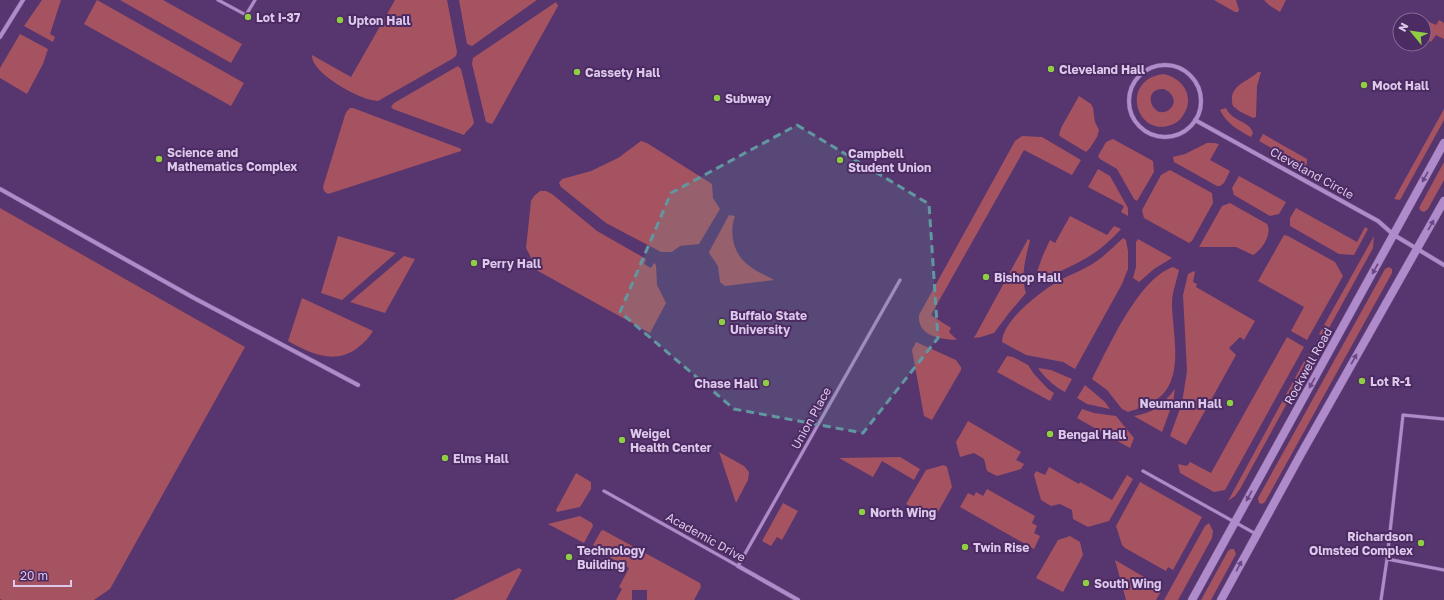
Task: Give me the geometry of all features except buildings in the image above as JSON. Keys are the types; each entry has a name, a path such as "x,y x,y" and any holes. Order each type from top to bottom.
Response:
{"street":[{"path":"0,37 23,0"},
{"path":"1163,65 1175,66 1185,71 1194,79 1199,90 1201,102 1195,120 1183,131 1173,136 1161,136 1149,133 1140,126 1133,117 1129,106 1130,94 1134,83 1141,73 1153,67 1163,65"},
{"name":"Cleveland Circle","path":"1195,120 1378,221 1394,235 1444,265"},
{"name":"Rockwell Road","path":"1192,600 1444,142"},
{"path":"0,189 194,298 358,385"},
{"path":"1221,600 1256,534 1444,201"},
{"name":"Academic Drive","path":"738,566 798,600"}],"lane":[{"path":"218,0 246,15 254,0"},
{"name":"Union Place","path":"738,566 900,280"},
{"path":"1381,600 1403,415 1444,419"},
{"path":"1143,471 1256,534"},
{"name":"Academic Drive","path":"604,491 738,566"},
{"path":"1387,559 1444,570"}],"highlighted area":[{"path":"797,125 929,204 938,338 863,433 734,409 620,312 671,193"}],"shaded area":[{"path":"42,0 61,0 50,34 55,37 53,42 24,26"},
{"path":"97,0 244,83 231,106 84,24"},
{"path":"120,0 163,0 242,44 231,63"},
{"path":"395,0 447,0 457,52 456,56 452,59 378,101 371,100 350,91 328,78 314,62 312,55 351,77"},
{"path":"459,0 537,0 472,46 467,44"},
{"path":"1214,0 1236,0 1239,10 1238,12 1235,12"},
{"path":"1264,0 1286,0 1280,12"},
{"path":"556,2 558,6 494,121 492,124 486,122 472,64 473,58"},
{"path":"1439,20 1444,23 1444,39 1436,35 1432,41 1432,23 1436,25"},
{"path":"20,34 48,49 43,64 27,94 0,78 0,68"},
{"path":"458,66 461,69 474,123 464,135 391,107 394,103"},
{"path":"1258,72 1261,72 1257,86 1256,117 1253,118 1239,111 1233,106 1232,99 1235,89"},
{"path":"1164,74 1170,76 1176,79 1187,92 1188,104 1186,110 1176,123 1159,127 1149,123 1142,116 1138,106 1137,96 1141,86 1150,78","holes":["1156,90 1167,90 1172,95 1174,103 1170,109 1164,112 1159,112 1154,109 1152,104 1152,94"]},
{"path":"1079,96 1091,104 1095,122 1099,130 1097,137 1086,152 1059,135 1061,128"},
{"path":"350,108 459,148 461,151 328,194 324,191 323,187 345,115"},
{"path":"1226,108 1232,116 1251,129 1253,133 1251,137 1229,123 1220,110"},
{"path":"1444,109 1444,120 1400,200 1394,199"},
{"path":"1263,134 1307,159 1305,167 1300,162 1299,163 1259,141"},
{"path":"1022,136 1042,137 1081,160 1072,175 1024,150 931,315 951,328 949,332 957,340 944,339 931,335 922,328 919,322 919,315 1015,141"},
{"path":"1113,139 1153,161 1154,172 1137,201 1134,199 1117,169 1100,159 1098,156 1106,142"},
{"path":"641,141 647,143 712,184 713,198 720,209 699,244 680,246 672,252 661,252 606,223 561,187 559,183 562,179 591,171 618,158"},
{"path":"1207,143 1219,144 1210,160 1230,171 1224,183 1220,186 1217,186 1174,162 1173,157 1185,154"},
{"path":"1444,162 1444,180 1428,209 1424,212 1421,211 1419,208"},
{"path":"1098,169 1110,176 1128,208 1128,216 1121,212 1124,206 1088,187"},
{"path":"1170,170 1212,193 1213,203 1192,241 1189,243 1144,218 1142,210 1161,175"},
{"path":"1239,176 1286,202 1279,214 1270,216 1234,195 1232,188"},
{"path":"540,191 546,191 552,194 597,231 646,259 644,264 651,268 654,263 656,265 657,285 666,303 650,333 538,271 526,248 531,201"},
{"path":"1230,203 1267,224 1268,232 1265,242 1263,246 1253,255 1236,247 1199,247 1222,206"},
{"path":"0,208 245,347 110,589 94,600 0,599"},
{"path":"1296,208 1357,242 1365,227 1368,229 1354,255 1339,254 1290,226 1290,218"},
{"path":"729,215 735,216 732,235 738,254 750,266 774,280 725,286 720,282 718,266 709,252"},
{"path":"1070,216 1107,235 1114,226 1121,229 1105,244 1082,261 1037,284 1034,280 1050,240 1055,243"},
{"path":"1284,235 1335,262 1343,276 1307,340 1291,331 1304,307 1258,281"},
{"path":"338,236 396,253 342,300 321,293"},
{"path":"1374,236 1373,248 1324,337 1319,334"},
{"path":"1123,238 1126,240 1128,251 1128,269 1122,284 1075,369 1063,362 1026,355 1002,342 1008,325 1032,300 1060,280 1097,261"},
{"path":"1028,239 1030,240 1025,260 1024,273 1024,287 1026,293 994,333 974,338"},
{"path":"1138,239 1172,258 1154,269 1139,282 1133,278 1136,267 1136,242"},
{"path":"404,256 415,259 385,313 350,302"},
{"path":"1173,267 1179,270 1172,299 1175,355 1171,380 1165,391 1156,400 1146,406 1128,412 1122,409 1107,390 1092,379 1136,299 1160,274"},
{"path":"1389,267 1392,269 1392,273 1265,502 1262,504 1259,503 1258,498 1385,269"},
{"path":"1194,271 1193,282 1197,284 1196,287 1255,321 1244,340 1240,337 1229,348 1236,355 1186,445 1170,436 1182,403 1187,371 1183,295 1188,274"},
{"path":"302,298 373,331 366,341 347,354 330,357 305,350 288,341"},
{"path":"1287,337 1304,347 1225,490 1214,492 1180,473 1178,464 1187,466 1190,462 1211,473"},
{"path":"916,342 956,360 961,367 961,370 932,420 924,416 912,350"},
{"path":"1308,354 1313,356 1240,489 1235,496 1228,501"},
{"path":"1007,356 1013,357 1028,365 1034,374 1048,389 1054,393 1050,401 997,372"},
{"path":"1038,368 1051,370 1072,379 1065,392 1050,382"},
{"path":"1085,385 1105,402 1110,409 1087,404 1077,398"},
{"path":"1175,389 1173,402 1162,432 1134,416 1153,410 1166,400"},
{"path":"1082,409 1094,413 1116,416 1134,438 1130,448 1077,418"},
{"path":"968,421 1021,452 1016,460 1024,464 1021,469 997,476 987,471 984,459 974,453 960,457 956,442"},
{"path":"719,452 744,466 749,472 748,480 736,503"},
{"path":"900,457 920,469 914,480 882,461 873,477 839,458"},
{"path":"944,465 947,467 952,487 934,519 906,504 926,470"},
{"path":"1049,467 1112,500 1127,475 1133,479 1109,521 1088,527 1073,519 1072,510 1060,504 1051,506 1041,500 1034,475 1036,471 1045,475"},
{"path":"576,473 591,482 591,489 580,507 557,512 556,510"},
{"path":"1140,482 1202,517 1173,570 1168,567 1166,571 1122,545 1116,526"},
{"path":"987,489 1035,516 1032,523 1037,526 1034,533 1040,536 1034,549 960,507 968,493 974,496 976,492 983,496"},
{"path":"783,503 798,511 782,540 777,537 771,546 762,541"},
{"path":"580,516 592,523 593,526 584,543 548,524"},
{"path":"1209,523 1213,531 1212,538 1178,600 1164,600 1205,526"},
{"path":"603,530 700,583 701,587 694,600 647,600 647,590 632,590 632,600 616,600 622,589 619,587 629,568 609,557 610,554 593,545"},
{"path":"1070,536 1080,542 1083,555 1063,592 1036,578 1058,540"},
{"path":"1234,549 1236,554 1211,600 1201,600 1228,551"},
{"path":"1115,560 1163,588 1156,600 1126,600"},
{"path":"519,568 522,570 506,600 453,600"}],"place":[{"name":"Lot I-37","path":"248,17"},
{"name":"Upton Hall","path":"340,20"},
{"name":"Cleveland Hall","path":"1051,69"},
{"name":"Cassety Hall","path":"577,72"},
{"name":"Moot Hall","path":"1364,85"},
{"name":"Subway","path":"717,98"},
{"name":"Science and Mathematics Complex","path":"159,159"},
{"name":"Campbell Student Union","path":"840,160"},
{"name":"Perry Hall","path":"474,263"},
{"name":"Bishop Hall","path":"986,277"},
{"name":"Buffalo State University","path":"722,322"},
{"name":"Lot R-1","path":"1362,381"},
{"name":"Chase Hall","path":"766,383"},
{"name":"Neumann Hall","path":"1230,403"},
{"name":"Bengal Hall","path":"1050,434"},
{"name":"Weigel Health Center","path":"622,440"},
{"name":"Elms Hall","path":"445,458"},
{"name":"North Wing","path":"862,512"},
{"name":"Richardson Olmsted Complex","path":"1421,543"},
{"name":"Twin Rise","path":"965,547"},
{"name":"Technology Building","path":"569,557"},
{"name":"South Wing","path":"1086,583"}]}
